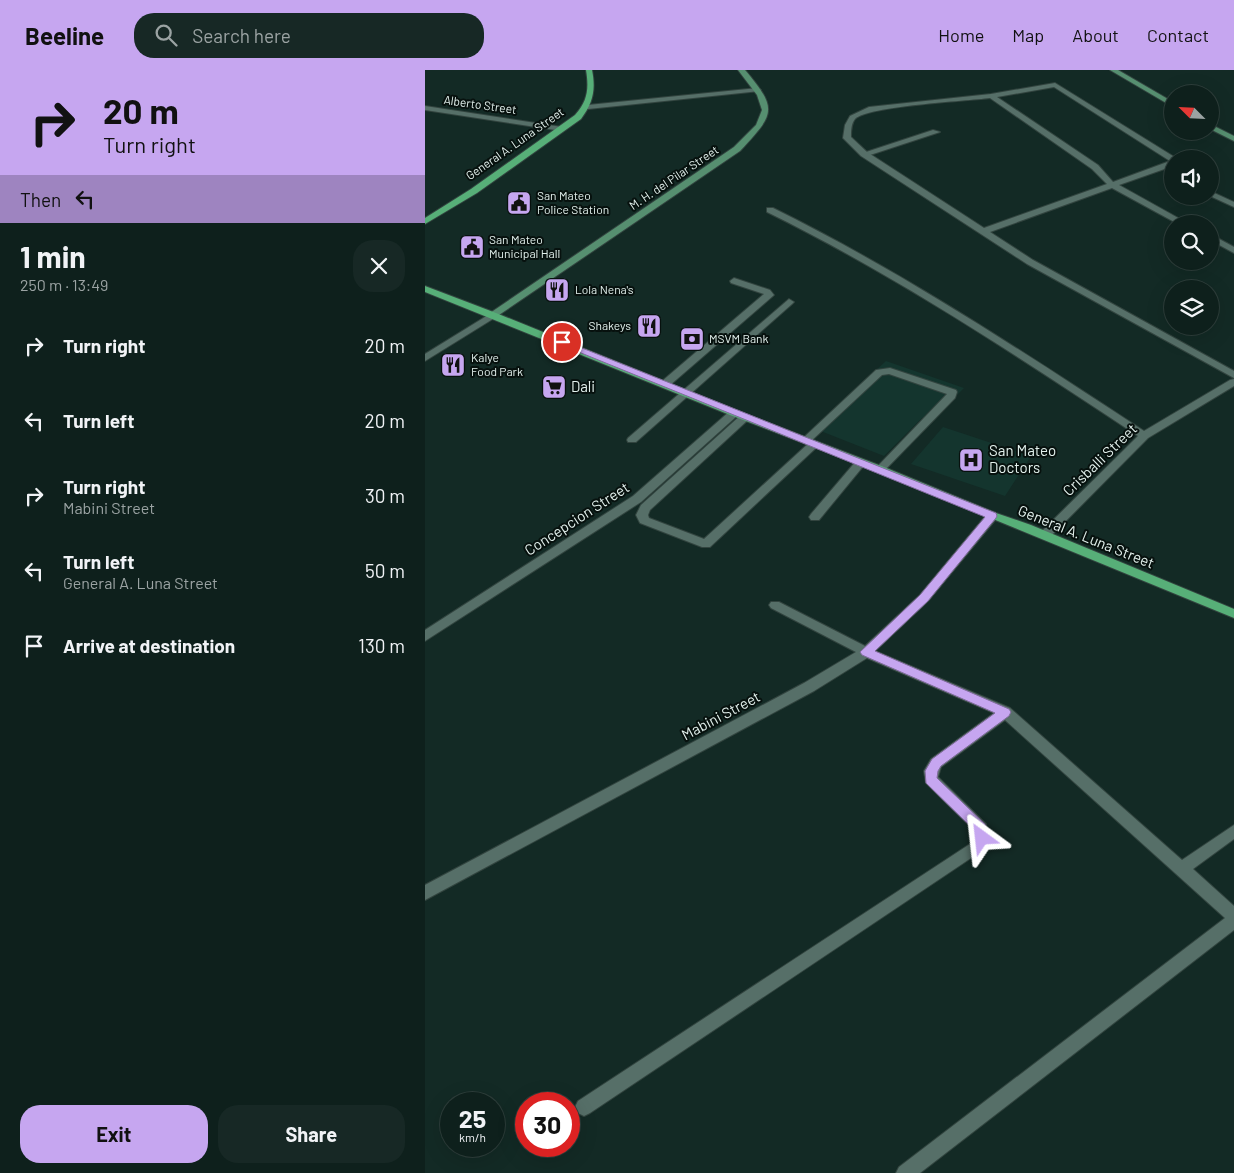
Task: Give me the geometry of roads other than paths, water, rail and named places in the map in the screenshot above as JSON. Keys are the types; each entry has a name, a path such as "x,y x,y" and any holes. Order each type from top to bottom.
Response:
{"main road":[{"path":"588,107 592,84 589,70"},
{"name":"General A. Luna Street","path":"425,222 562,129 588,107"},
{"name":"General A. Luna Street","path":"425,289 879,469 1234,614"}],"street":[{"name":"M. H. del Pilar Street","path":"493,315 737,149 761,124 767,112 766,102 741,70"},
{"path":"1113,70 1164,99"},
{"path":"1164,155 1055,85 991,96 872,109 854,116 847,123 847,138 864,154 982,232 1030,262 1234,375"},
{"path":"588,107 758,90"},
{"path":"991,96 1095,167 1112,185 1168,215"},
{"name":"Alberto Street","path":"425,108 562,129"},
{"path":"1219,131 1234,139"},
{"path":"864,154 936,132"},
{"path":"982,232 1164,165"},
{"path":"1160,167 1164,169"},
{"path":"1219,197 1234,205"},
{"path":"770,210 819,233 944,305 1144,436"},
{"path":"1219,242 1234,250"},
{"path":"665,384 769,295 767,292 734,281"},
{"path":"632,440 789,302"},
{"path":"425,358 493,315"},
{"path":"739,415 645,508 641,514 644,520 706,544 879,372 890,370 952,392 951,396 879,469"},
{"name":"Crisballi Street","path":"1045,536 1144,436 1234,382"},
{"name":"Concepcion Street","path":"425,636 637,499 739,415"},
{"path":"815,517 861,462"},
{"name":"Mabini Street","path":"425,893 809,687 866,652 924,598 992,516"},
{"path":"775,605 866,652 1005,712 1183,868 1229,911 1233,918 1230,924 905,1173"},
{"path":"584,1107 978,846 982,838 981,828 931,779 931,771 936,762 1005,712"},
{"path":"1183,868 1234,831"}],"place":[{"name":"San Mateo Police Station","path":"519,203"},
{"name":"San Mateo Municipal Hall","path":"472,247"},
{"name":"Lola Nena's","path":"557,290"},
{"name":"Shakeys","path":"649,326"},
{"name":"MSVM Bank","path":"692,339"},
{"name":"Kalye Food Park","path":"453,365"},
{"name":"Dali","path":"554,387"},
{"name":"San Mateo Doctors","path":"971,460"}]}
